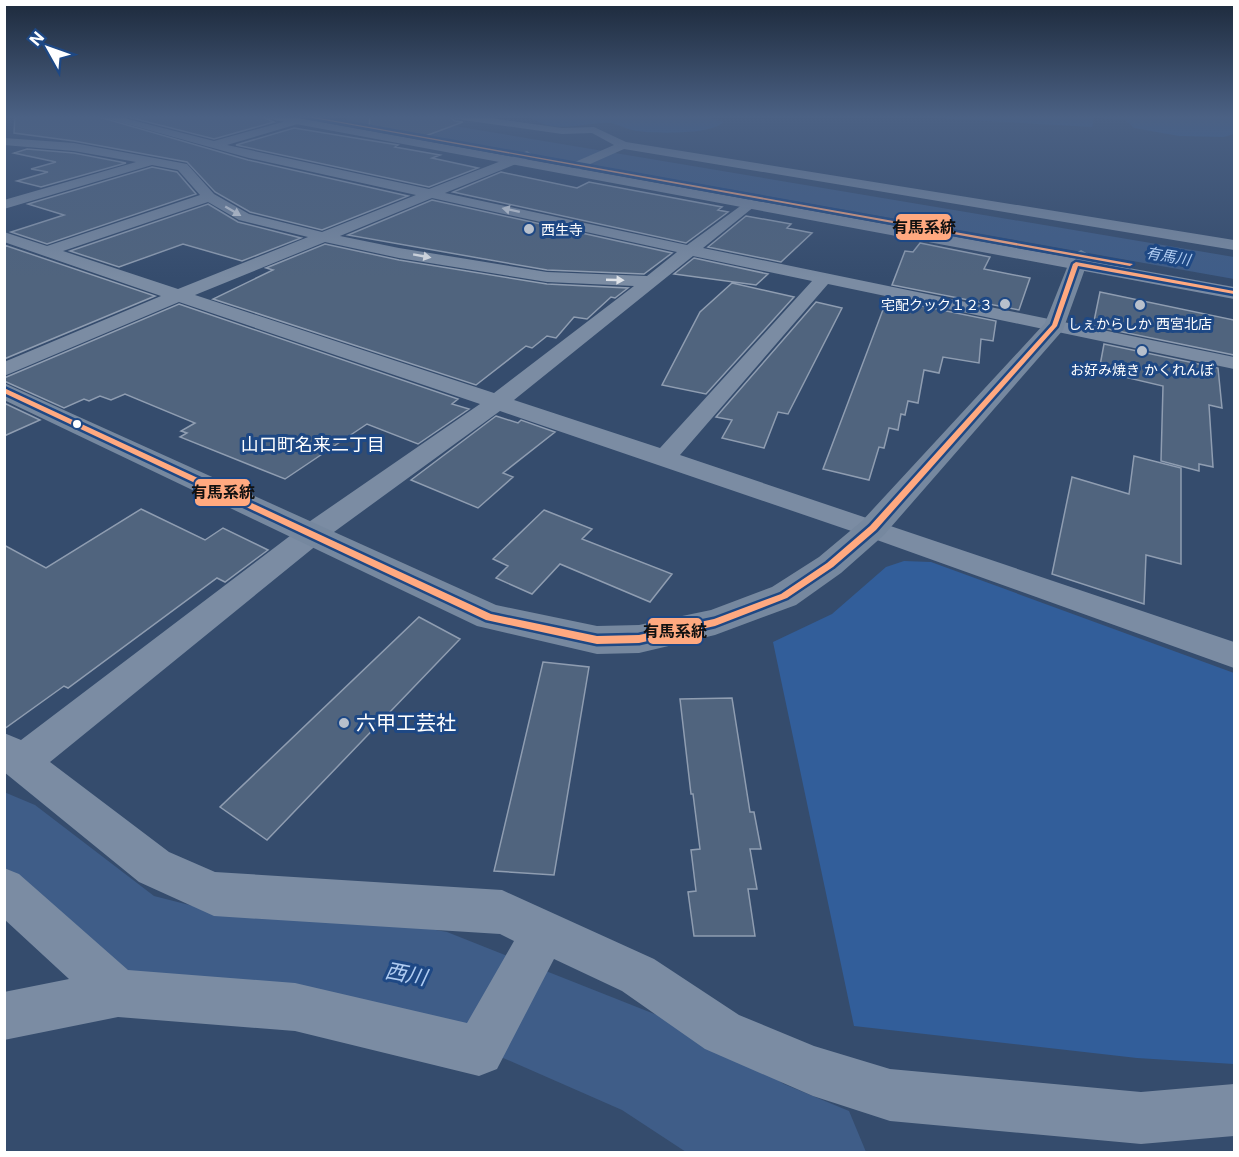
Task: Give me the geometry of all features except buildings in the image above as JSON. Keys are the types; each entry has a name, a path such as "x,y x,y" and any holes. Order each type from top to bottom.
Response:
{"highway":[{"path":"582,170 750,203 1234,283"},
{"path":"619,170 1078,259 1234,293"}],"street":[{"path":"4,205 124,170"},
{"path":"185,170 209,196 244,218 399,253 547,277 648,281"},
{"path":"322,170 1234,365"},
{"path":"4,370 181,294 492,170"},
{"path":"774,170 1234,246"},
{"path":"14,185 44,193"},
{"path":"48,251 209,196"},
{"path":"750,203 648,281 496,403 313,533 13,756 154,867 214,894 501,912 538,943 638,975 722,1032 813,1071 890,1095 1141,1118 1234,1110"},
{"path":"4,237 181,294 496,403 873,528 1234,655"},
{"path":"4,390 489,617 597,640 639,639 715,622 784,596 830,566 873,528 1055,325 1078,259"},
{"path":"664,458 824,278"},
{"path":"4,889 118,993"},
{"path":"4,1016 118,993 295,1006 479,1051 538,943"}],"shaded area":[{"path":"904,561 931,562 1234,673 1234,1064 1137,1058 854,1026 773,642 832,614 886,567"}],"waterway":[{"name":"有馬川","path":"668,170 1234,268"},
{"name":"西川","path":"4,835 130,938 201,957 326,959 447,982 661,1071 746,1126 808,1152"}],"transit line":[{"name":"有馬系統","path":"605,170 1130,264"},
{"name":"有馬系統","path":"4,390 489,617 597,640 639,639 715,622 784,596 830,565 873,528 1055,325 1076,264 1234,293"}],"place":[{"name":"西生寺","path":"529,229"},
{"name":"宅配クック１２３","path":"1005,304"},
{"name":"しぇからしか 西宮北店","path":"1140,305"},
{"name":"お好み焼き かくれんぼ","path":"1142,351"},
{"name":"六甲工芸社","path":"344,723"}],"district":[{"name":"山口町名来二丁目","path":"313,444"}]}
